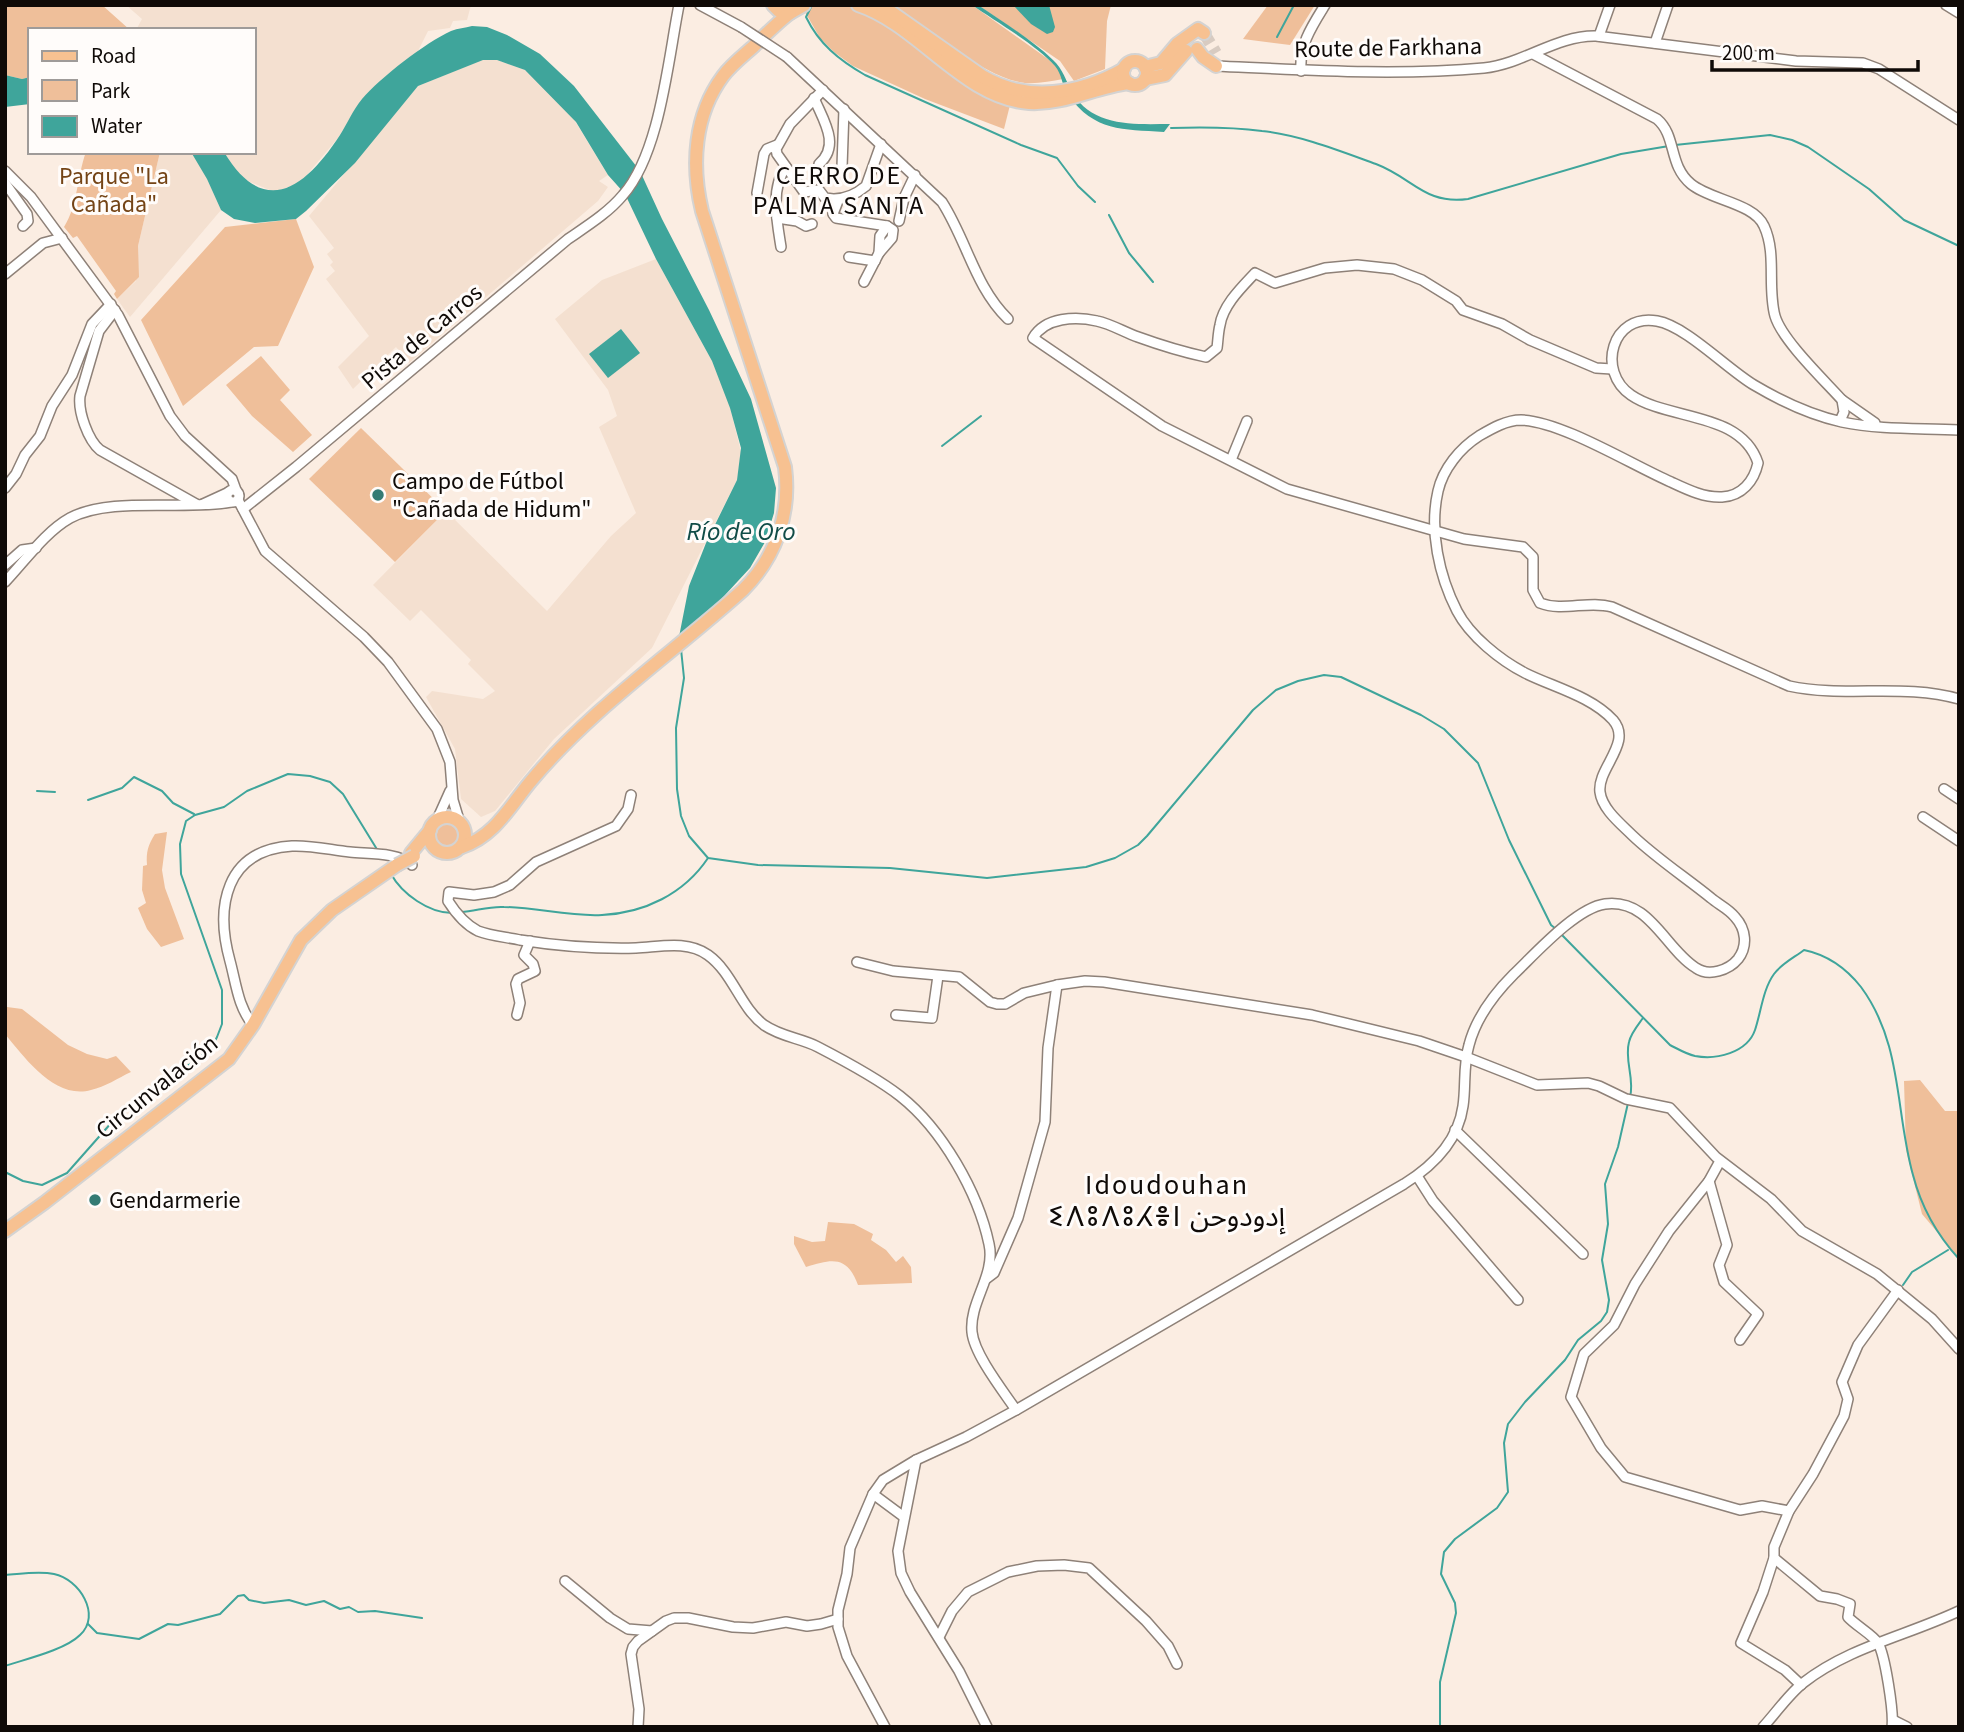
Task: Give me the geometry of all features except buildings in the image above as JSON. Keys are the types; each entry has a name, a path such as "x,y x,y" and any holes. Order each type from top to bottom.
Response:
{"main road":[{"path":"412,858 433,825 450,817 481,827 495,821 508,810 554,754 731,601 751,582 772,552 785,511 787,480 778,441 702,211 695,169 696,150 702,121 724,75 773,27 804,5"},
{"path":"858,5 881,16 991,92 1004,98 1029,103 1079,91 1129,83 1136,85 1145,73"},
{"path":"881,5 995,84 1056,97"},
{"path":"773,27 774,6 790,13"},
{"path":"1145,73 1165,75 1198,29 1204,33"},
{"path":"1185,49 1219,66"},
{"path":"1216,53 1219,66"},
{"path":"1079,91 1124,69 1128,63 1134,61 1140,62 1145,73"},
{"path":"1124,69 1125,79 1129,83"},
{"path":"412,858 438,851 451,853 489,831 508,810"},
{"path":"461,822 466,838 462,847"},
{"path":"433,825 429,839 438,851"},
{"name":"Circunvalación","path":"5,1231 213,1073 234,1052 253,1025 301,940 320,920 368,884 397,864 412,858"}],"street":[{"name":"Pista de Carros","path":"243,509 625,194 640,171 652,140 679,5"},
{"path":"700,5 741,27 787,57 943,202 959,230 985,293 1007,319"},
{"path":"1301,71 1300,58 1304,41 1325,5"},
{"path":"1599,36 1609,5"},
{"path":"1654,43 1668,5"},
{"path":"1946,5 1959,13"},
{"name":"Route de Farkhana","path":"1219,66 1301,71 1488,68 1572,38 1599,36 1796,61 1863,63 1879,69 1957,119"},
{"path":"1533,54 1657,119 1663,124 1678,168 1689,183 1750,211 1762,221 1770,249 1773,307 1779,326 1842,400 1861,416 1882,427"},
{"path":"823,90 790,124 777,145 777,154 804,192 819,190 825,198 838,201"},
{"path":"814,98 830,137 830,150 819,164"},
{"path":"1957,119 1959,108"},
{"path":"842,167 844,109"},
{"path":"864,282 893,234 892,230 887,226 836,218 833,214 838,201 866,186 881,144"},
{"path":"757,193 764,154 767,149 777,145"},
{"path":"781,247 777,218 778,179 786,167"},
{"path":"899,221 904,198 915,175"},
{"path":"6,177 31,197 113,307 170,416 185,436 228,475 235,484 232,495"},
{"path":"6,177 27,214 28,221 23,226"},
{"path":"777,218 797,220 806,226 812,224"},
{"path":"43,243 51,223"},
{"path":"5,274 43,243 62,238"},
{"path":"849,257 877,257"},
{"path":"1612,369 1596,368 1530,340 1502,324 1463,310 1456,302 1422,280 1394,269 1357,265 1325,268 1275,283 1255,273 1241,287 1224,313 1217,348 1206,357 1181,352 1109,324 1087,320 1053,321 1042,326 1033,338 1150,419 1287,489 1436,532 1483,543 1513,545 1530,551 1534,563 1533,590 1540,603 1557,607 1602,604 1612,607 1789,686 1811,690 1919,692 1959,699"},
{"path":"113,307 99,331 79,401 93,443 100,450 199,504"},
{"path":"5,488 16,474 25,454 40,436 52,406 72,375 92,324 113,307"},
{"path":"885,1727 847,1656 838,1619 850,1548 873,1494 883,1480 916,1460 1016,1410 1417,1176 1434,1163 1455,1130 1463,1110 1466,1056 1480,1018 1499,990 1571,922 1596,906 1626,906 1643,914 1689,963 1704,972 1725,969 1740,957 1745,936 1736,917 1644,846 1603,802 1600,785 1619,734 1612,719 1593,704 1508,663 1465,623 1458,612 1444,580 1436,532 1435,508 1445,471 1470,442 1488,431 1518,420 1567,432 1644,471 1704,495 1720,498 1745,488 1753,480 1758,463 1749,444 1718,425 1636,398 1621,386 1612,369 1613,351 1621,333 1637,322 1660,321 1682,333 1732,371 1801,408 1840,421 1882,427 1959,430"},
{"path":"81,349 94,332 99,331"},
{"path":"1840,421 1844,412 1842,400"},
{"path":"1231,460 1247,421"},
{"path":"232,495 243,509 265,551 364,636 408,689 443,739 450,762 451,786 461,822"},
{"path":"5,582 58,526 69,518 90,510 199,504 232,495"},
{"path":"5,565 22,550 36,548"},
{"path":"433,825 447,800 451,786"},
{"path":"1944,789 1959,799"},
{"path":"631,795 622,819 610,830 536,863 519,879 495,892 474,895 449,892 447,897 452,907 481,932 530,941 603,948 679,945 695,948 719,965 752,1014 765,1026 822,1049 902,1097 952,1156 972,1194 990,1248 986,1279 972,1331 989,1369 1016,1410"},
{"path":"1923,817 1959,841"},
{"path":"253,1025 242,1010 225,939 223,909 227,891 242,866 254,857 279,848 298,846 405,860 412,858"},
{"path":"517,1015 520,1003 516,984 518,979 535,971 533,964 524,955 530,941"},
{"path":"857,962 893,971 958,977 997,1004 1005,1004 1024,993 1084,981 1278,1009 1419,1041 1466,1056 1537,1085 1588,1083 1626,1099 1670,1108 1720,1161 1771,1199 1802,1231 1877,1274 1932,1318 1959,1349"},
{"path":"896,1015 932,1018 938,976"},
{"path":"986,1279 994,1273 1018,1218 1045,1122 1049,1084 1048,1048 1057,985"},
{"path":"1455,1130 1583,1254"},
{"path":"1720,1161 1709,1181 1669,1231 1635,1284 1614,1325 1584,1354 1571,1397 1601,1448 1625,1477 1740,1510 1762,1506 1789,1511"},
{"path":"1417,1176 1433,1201 1518,1300"},
{"path":"1709,1181 1727,1245 1718,1265 1724,1282 1758,1314 1740,1340"},
{"path":"1801,1685 1785,1670 1741,1643 1763,1592 1774,1558 1774,1547 1789,1511 1813,1475 1844,1416 1848,1399 1842,1382 1858,1345 1898,1290"},
{"path":"916,1460 898,1551 901,1573 909,1592 959,1671 986,1727"},
{"path":"873,1494 904,1517"},
{"path":"1774,1558 1820,1596 1850,1604 1848,1617 1878,1642 1892,1723 1907,1727"},
{"path":"939,1637 952,1611 968,1592 1008,1572 1037,1566 1064,1565 1089,1568 1146,1621 1168,1646 1177,1664"},
{"path":"565,1581 610,1618 628,1629 652,1631"},
{"path":"1763,1727 1801,1685 1830,1664 1878,1642 1959,1611"},
{"path":"638,1727 639,1709 631,1654 638,1641 666,1621 688,1618 753,1628 786,1622 807,1626 838,1619"}],"shaded area":[{"path":"126,5 471,5 467,20 453,21 450,28 428,31 417,53 382,79 362,99 338,138 300,183 274,192 248,181 235,170 225,154 256,154 256,28 137,28 142,19"},
{"path":"482,60 497,60 525,70 567,108 608,175 599,181 608,187 598,201 409,363 396,347 353,389 338,367 369,336 326,279 335,271 327,254 334,248 309,216 418,86"},
{"path":"160,154 196,154 221,210 130,317 117,299 136,281 138,246"},
{"path":"656,259 712,361 729,403 741,452 737,480 652,648 554,739 495,811 481,817 461,799 455,749 426,697 432,691 483,699 495,691 468,664 471,660 421,610 410,621 373,585 446,511 547,611 611,536 636,513 599,427 617,416 608,390 555,319 602,280"}],"green space":[{"path":"5,5 102,5 128,28 28,28 28,78 22,79 5,75"},
{"path":"809,5 846,5 864,11 982,91 1010,105 1004,129 925,99 853,66 820,38 805,12"},
{"path":"894,5 972,5 1048,59 1057,67 1063,79 1025,83 992,72 957,51"},
{"path":"978,5 1111,5 1107,21 1105,69 1074,81 1060,61"},
{"path":"1268,5 1315,5 1290,45 1243,39"},
{"name":"Parque \"La Cañada\"","path":"85,154 160,154 138,246 139,277 117,299 114,294 116,291 77,236 73,238 64,227 72,209"},
{"path":"296,219 314,267 278,346 254,347 183,406 141,320 225,227"},
{"path":"261,356 290,390 280,400 312,435 293,452 252,416 226,385"},
{"name":"Campo de Fútbol \"Cañada de Hidum\"","path":"361,428 446,511 395,562 309,479"},
{"path":"448,823 457,827 461,836 457,845 448,849 439,845 435,836 439,827"},
{"path":"167,832 162,870 165,888 184,939 161,947 147,929 138,908 146,903 142,890 143,866 147,865 149,845 155,834"},
{"path":"7,1007 22,1009 68,1045 87,1054 107,1059 116,1056 131,1072 91,1090 65,1089 53,1083 32,1065 5,1034"},
{"path":"1920,1080 1945,1111 1959,1111 1959,1258 1922,1214 1906,1150 1904,1081"},
{"path":"828,1222 854,1224 873,1234 871,1240 886,1250 896,1262 903,1256 911,1267 912,1283 858,1285 854,1275 844,1264 831,1261 806,1267 794,1244 794,1236 812,1242 825,1241"}],"water":[{"path":"972,5 978,5 1017,31 1053,60 1072,92 1091,112 1116,122 1170,124 1164,132 1122,129 1088,116 1068,95 1057,69 1047,58"},
{"path":"1013,5 1049,5 1055,27 1053,32 1047,34 1031,24"},
{"name":"Río de Oro","path":"472,26 487,27 507,35 540,54 574,86 640,171 751,399 776,488 774,513 765,542 750,568 677,647 689,586 706,543 737,480 741,448 730,408 712,361 656,259 625,194 608,175 576,122 525,70 497,60 483,60 418,86 355,163 296,219 255,223 234,219 221,210 192,154 225,154 239,173 255,185 270,190 285,188 299,181 327,153 370,90 416,52 454,30"},
{"path":"5,75 22,79 28,78 28,104 5,107"},
{"path":"621,329 640,353 608,378 589,354"}],"waterway":[{"path":"812,5 806,17 811,27 824,43 847,63 865,75 1021,145 1057,158 1078,186 1095,202"},
{"path":"1277,37 1294,5"},
{"path":"1171,128 1239,129 1291,136 1376,164 1430,194 1453,200 1468,199 1621,154 1669,146"},
{"path":"1675,145 1770,135 1792,140 1808,147 1869,189 1904,220 1959,246"},
{"path":"1109,215 1129,253 1153,282"},
{"path":"942,446 981,416"},
{"path":"681,649 684,678 676,728 677,789 681,816 689,836 708,858 758,865 890,868 987,878 1086,867 1115,858 1138,845 1253,710 1276,690 1324,675 1341,677 1421,715 1444,729 1478,763 1509,840 1551,925 1556,929"},
{"path":"5,1172 23,1181 42,1185 67,1173 120,1113 151,1088 195,1061 212,1047 222,1024 222,990 181,874 180,844 186,821 195,815 224,807 247,791 288,774 310,776 330,782 343,794 378,851"},
{"path":"88,800 122,788 134,777 162,791 173,803 194,814"},
{"path":"37,791 55,792"},
{"path":"461,912 498,907 602,915 633,910 648,906 675,891 687,882 708,858"},
{"path":"391,874 402,889 417,901 434,910 452,913"},
{"path":"1560,933 1670,1045 1685,1053 1703,1057 1730,1053 1751,1038 1770,980 1780,967 1804,950 1821,955 1843,968 1861,987 1875,1009 1884,1031 1896,1078 1907,1151 1916,1187 1931,1220 1959,1259"},
{"path":"1630,1097 1629,1042 1643,1018"},
{"path":"1440,1727 1440,1682 1456,1613 1455,1603 1441,1574 1444,1552 1455,1539 1497,1508 1508,1492 1504,1443 1508,1424 1565,1360 1578,1340 1601,1321 1607,1312 1609,1300 1602,1260 1608,1224 1605,1184 1618,1147 1628,1103"},
{"path":"1903,1285 1912,1272 1948,1250"},
{"path":"5,1575 42,1573 63,1577 72,1583 85,1599 89,1618 80,1635 65,1645 5,1666"},
{"path":"88,1624 97,1633 139,1639 168,1624 178,1625 220,1614 238,1596 244,1595 249,1600 264,1603 289,1600 306,1605 324,1601 340,1609 349,1607 358,1612 375,1611 422,1618"}],"tunnel":[{"path":"1204,33 1216,53"}],"place":[{"name":"Campo de Fútbol \"Cañada de Hidum\"","path":"378,495"},
{"name":"Gendarmerie","path":"95,1200"}],"district":[{"name":"CERRO DE PALMA SANTA","path":"839,190"},
{"name":"Idoudouhan ⵉⴷⵓⴷⵓⵃⴻⵏ إدودوحن","path":"1167,1201"}]}
